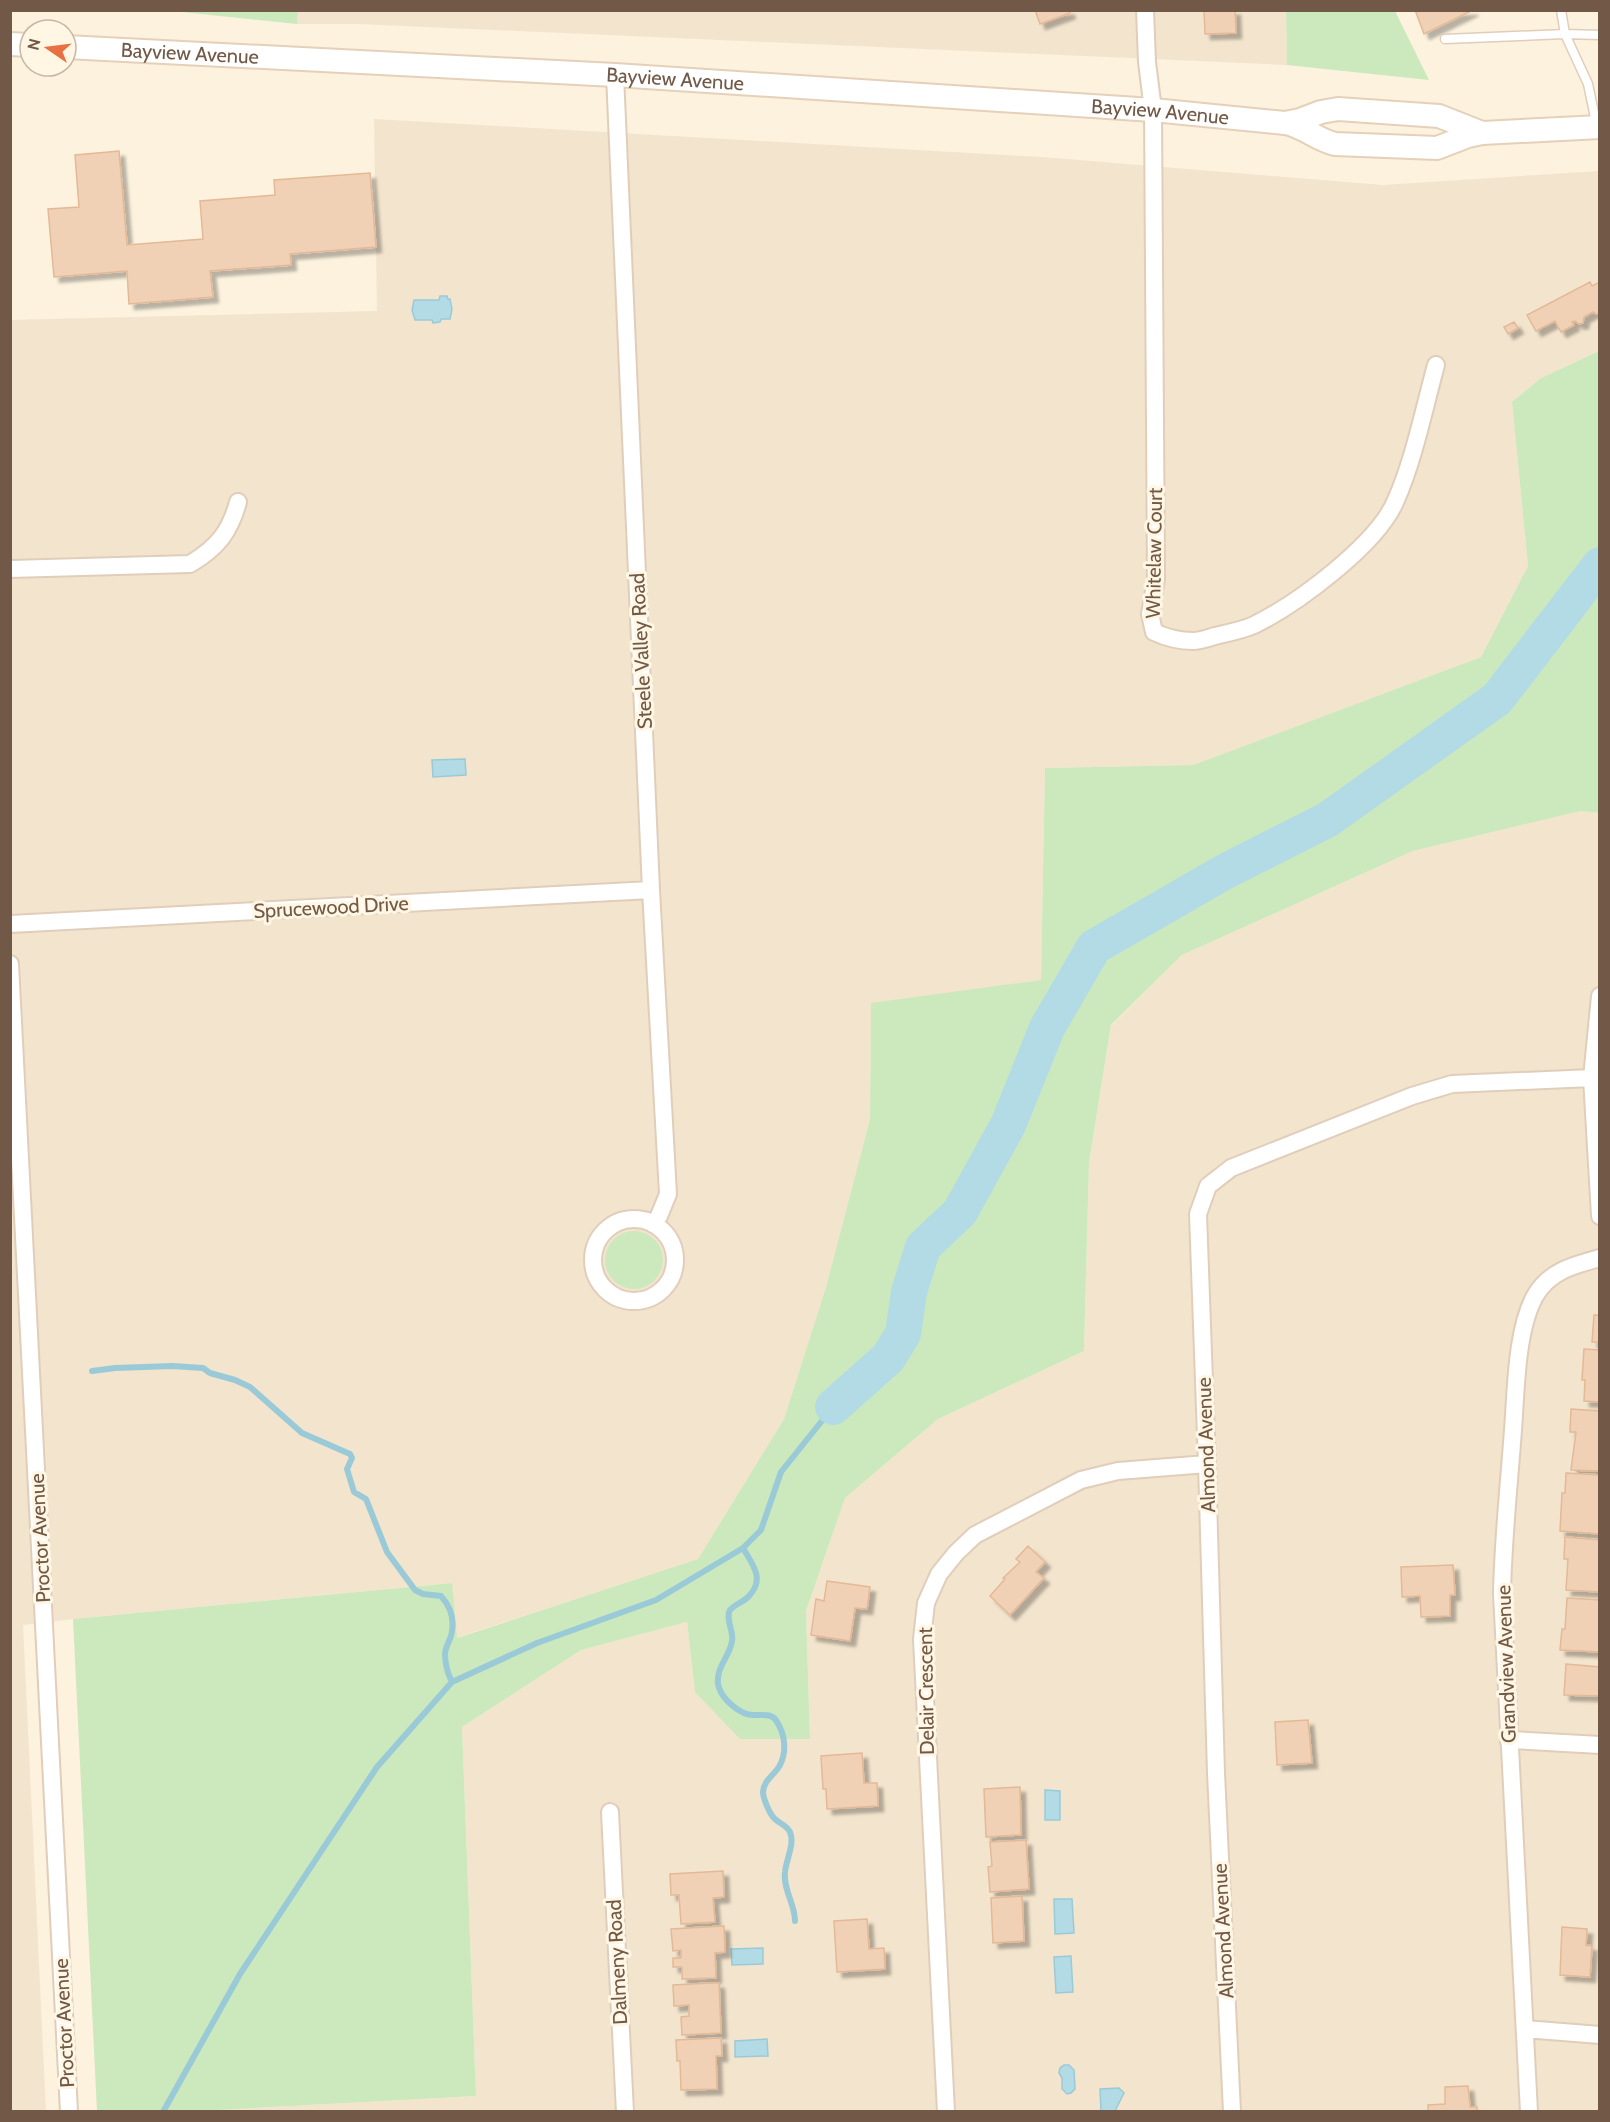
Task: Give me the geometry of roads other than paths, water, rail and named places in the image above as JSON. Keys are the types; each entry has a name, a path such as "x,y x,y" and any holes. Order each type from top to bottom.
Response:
{"main road":[{"name":"Bayview Avenue","path":"78,48 615,75 1153,110 1285,123 1300,127 1327,142 1394,147 1437,148 1482,133 1598,127"},
{"name":"Bayview Avenue","path":"1285,123 1300,120 1321,111 1338,109 1439,116 1482,133"}],"street":[{"path":"1145,10 1147,62 1153,110"},
{"name":"Steele Valley Road","path":"615,75 651,890 668,1194 653,1224"},
{"name":"Whitelaw Court","path":"1153,110 1156,579 1150,614 1154,632 1170,639 1196,641 1253,626 1308,592 1354,552 1379,528 1396,501 1414,447 1436,365"},
{"path":"10,569 190,564 205,555 222,538 233,522 238,502"},
{"name":"Sprucewood Drive","path":"10,924 651,890"},
{"name":"Proctor Avenue","path":"10,964 17,1217 69,2112"},
{"path":"1599,996 1592,1078 1599,1216"},
{"name":"Almond Avenue","path":"1232,2112 1216,1773 1208,1464 1198,1214 1208,1186 1231,1168 1413,1096 1452,1084 1592,1078"},
{"path":"632,1219 653,1224 661,1229 671,1242 675,1257 673,1273 665,1287 653,1297 637,1301 621,1299 607,1291 597,1278 593,1263 595,1247 603,1233 616,1223 632,1219"},
{"name":"Grandview Avenue","path":"1529,2112 1502,1594 1503,1551 1517,1373 1524,1324 1535,1296 1549,1278 1572,1265 1599,1258"},
{"name":"Delair Crescent","path":"946,2112 921,1639 926,1603 939,1574 975,1535 1081,1480 1118,1471 1208,1464"},
{"path":"1509,1742 1512,1740 1599,1745"},
{"name":"Dalmeny Road","path":"610,1812 625,2112"},
{"path":"1525,2029 1599,2035"}],"lane":[{"path":"1561,10 1565,34 1588,84 1598,127"},
{"path":"1444,39 1565,34 1599,35"}],"water":[{"path":"440,296 447,296 450,299 452,309 450,319 441,319 440,322 433,323 432,320 415,320 412,310 414,300 439,300"},
{"path":"465,759 466,775 433,777 432,760"},
{"path":"1045,1790 1060,1791 1060,1820 1045,1820"},
{"path":"1054,1899 1072,1899 1074,1933 1055,1934"},
{"path":"763,1948 763,1964 732,1965 731,1949"},
{"path":"1071,1956 1073,1992 1056,1993 1054,1957"},
{"path":"767,2039 768,2056 735,2057 735,2041"},
{"path":"1069,2065 1074,2070 1075,2089 1067,2094 1062,2089 1062,2078 1059,2073 1060,2068"},
{"path":"1119,2088 1124,2093 1115,2111 1101,2111 1100,2089"}],"waterway":[{"path":"833,1407 888,1358 903,1334 909,1292 923,1247 960,1212 1008,1125 1047,1028 1094,947 1226,871 1327,820 1497,699 1600,565"},
{"path":"92,1371 172,1366 203,1368 210,1373 250,1387 302,1433 350,1454 352,1458 347,1469 354,1492 366,1499 387,1552 415,1590 423,1594 441,1596 450,1610 452,1630 445,1654 452,1682"},
{"path":"795,1921 785,1879 791,1847 790,1832 771,1815 763,1792 765,1784 782,1760 784,1749 782,1732 771,1716 749,1715 731,1705 721,1693 718,1678 732,1641 728,1617 730,1610 747,1598 756,1584 756,1572 743,1548 761,1530 781,1472 833,1407"},
{"path":"163,2112 240,1974 377,1767 452,1682 537,1643 656,1600 743,1548"}]}
